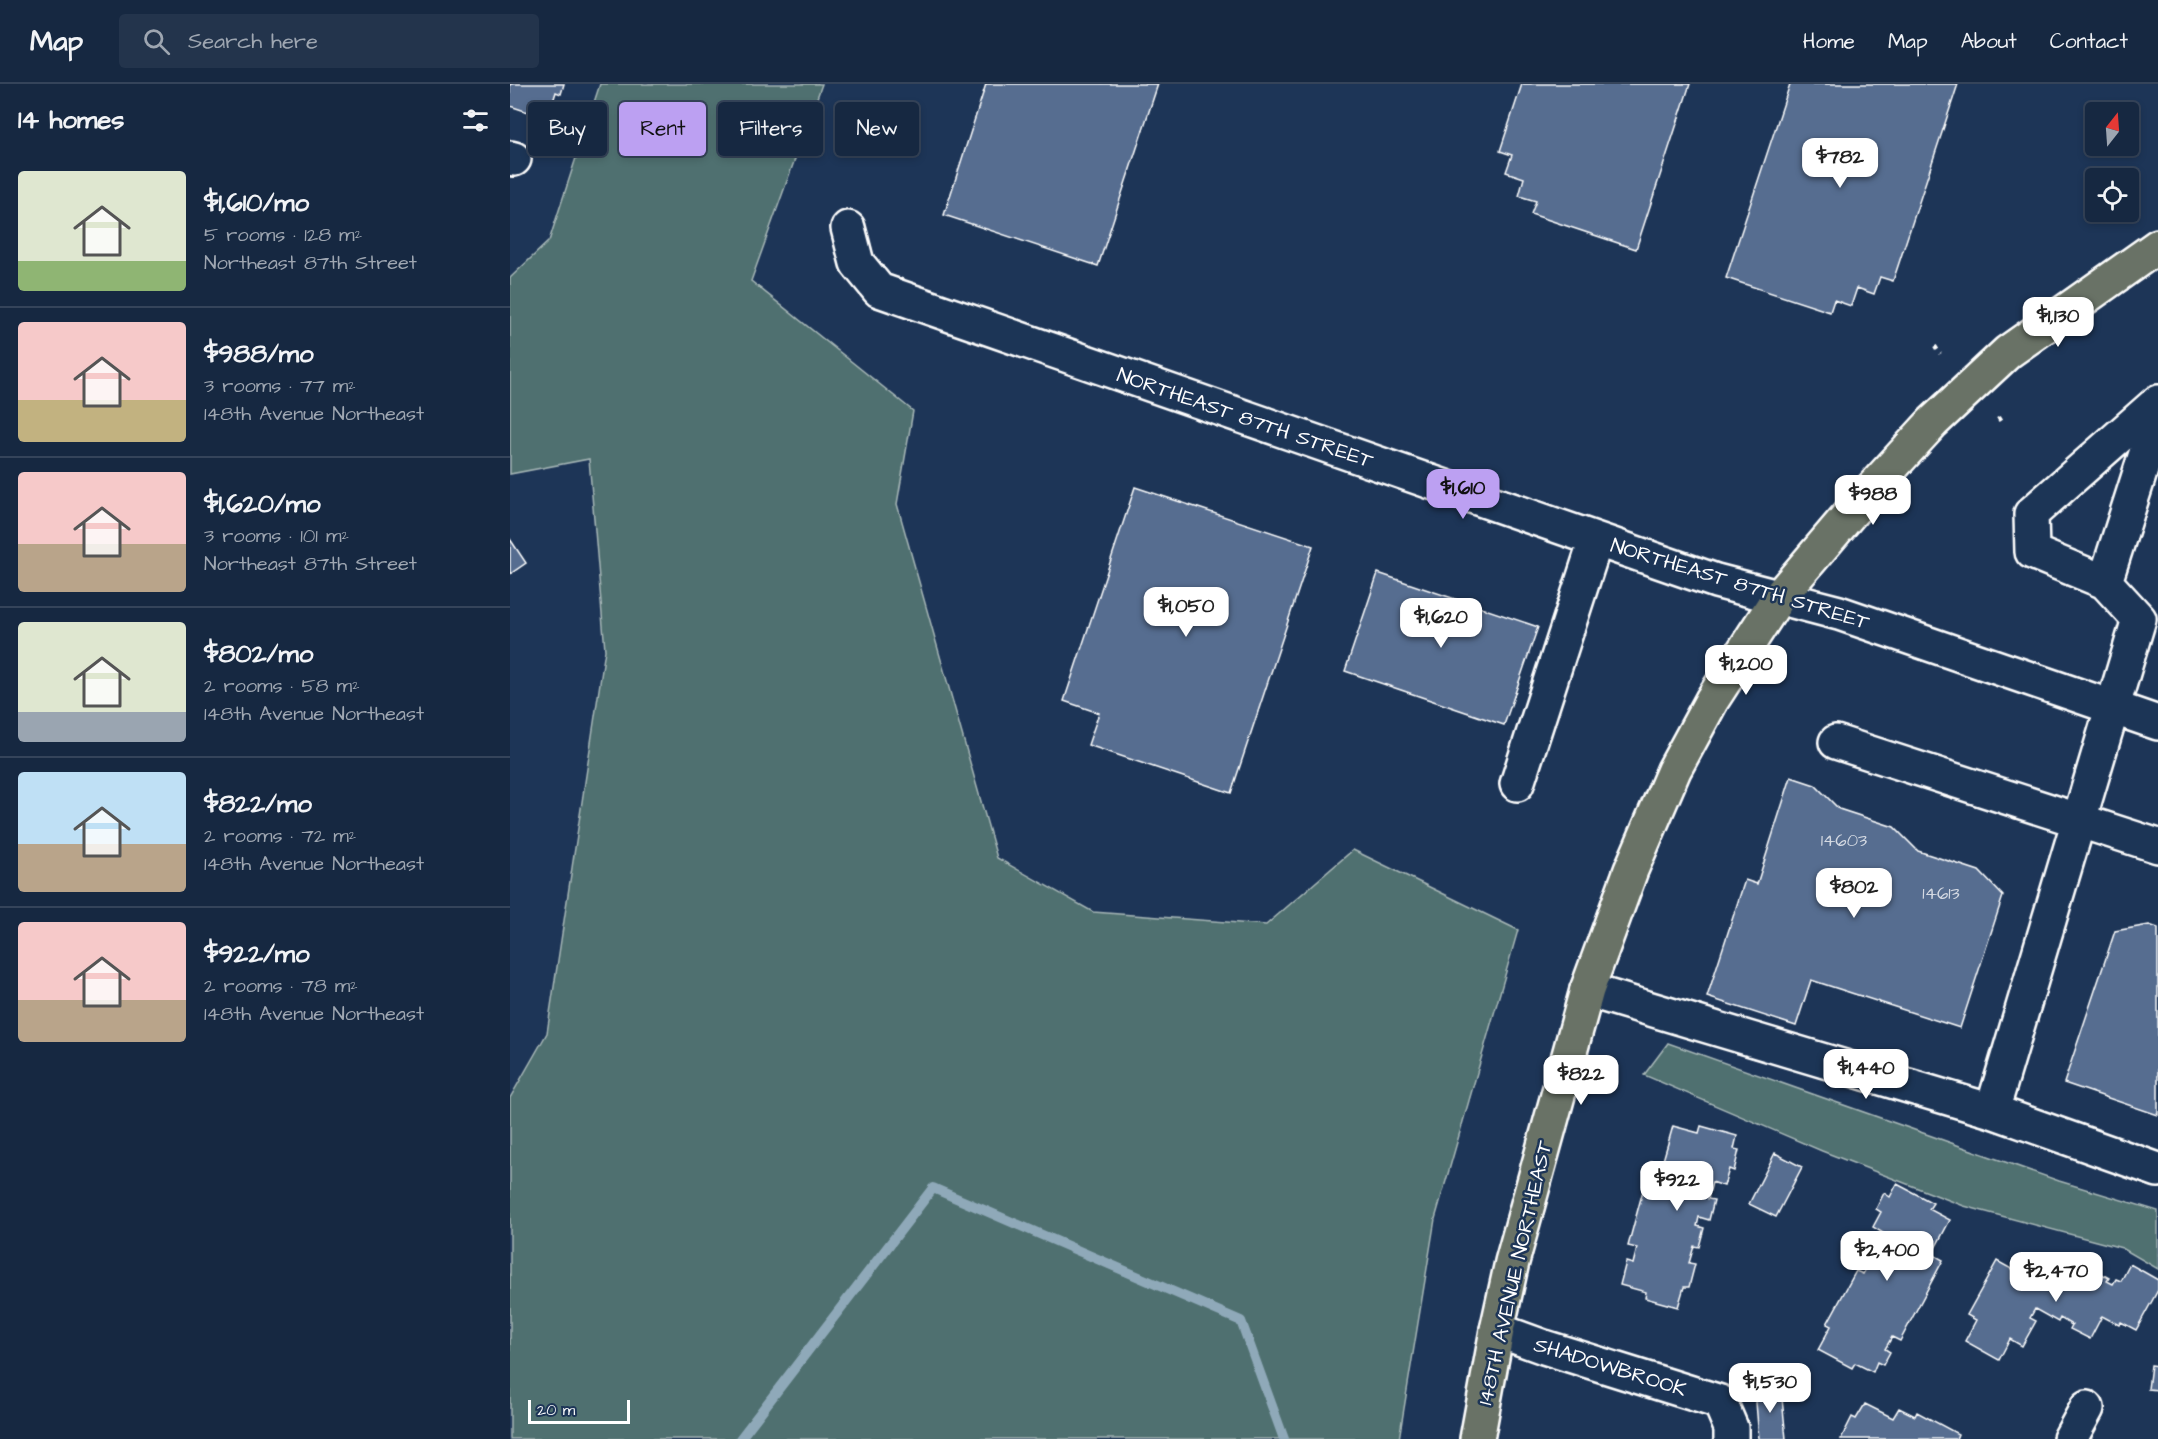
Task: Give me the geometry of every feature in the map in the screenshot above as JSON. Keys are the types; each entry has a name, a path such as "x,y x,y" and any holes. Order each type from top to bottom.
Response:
{"main road":[{"name":"148TH AVENUE NORTHEAST","path":"1477,1439 1497,1330 1515,1251 1587,990 1631,870 1674,770 1712,700 1778,598 1865,496 1933,422 2008,352 2158,246"}],"street":[{"name":"NORTHEAST 87TH STREET","path":"848,228 857,263 879,290 1716,581 1839,613 2158,723"},
{"path":"1992,1111 2112,708 2149,622 2105,582 2032,552 2031,514 2158,402"},
{"path":"2105,582 2158,416"},
{"path":"1516,784 1596,540"},
{"path":"1836,742 2158,846"},
{"path":"1587,990 1992,1111 2158,1170"},
{"name":"SHADOWBROOK","path":"1497,1330 1544,1347 1720,1401 1731,1428 1731,1439"},
{"path":"2070,1439 2087,1408"}],"path":[{"path":"1935,346 1940,354"},
{"path":"1998,417 2001,422"}],"green space":[{"path":"600,84 822,84 816,102 718,102 718,156 796,156 751,281 913,411 897,504 997,858 1093,912 1266,925 1353,850 1518,930 1435,1219 1399,1439 510,1439 510,1098 547,1033 605,650 589,459 510,474 510,278 549,241 577,156 607,156 607,102 594,102"},
{"path":"1668,1043 2059,1181 2158,1211 2158,1269 2122,1248 1964,1206 1822,1151 1644,1075"}],"building":[{"path":"510,84 564,84 561,94 556,92 553,102 528,102 528,112 510,106"},
{"path":"986,84 1158,84 1098,266 944,215"},
{"path":"1522,84 1690,84 1636,249 1531,214 1536,201 1519,196 1524,178 1506,172 1512,155 1500,151"},
{"path":"1790,84 1958,84 1893,281 1880,277 1874,294 1857,288 1851,306 1834,300 1830,312 1726,278"},
{"path":"1135,487 1313,546 1231,793 1088,745 1099,713 1064,701"},
{"path":"510,539 526,563 510,574"},
{"path":"1378,573 1538,627 1504,725 1345,671"},
{"path":"1791,777 1815,785 1839,809 1894,827 1918,851 1979,871 2003,896 1960,1028 1811,980 1796,1026 1707,997 1745,880 1757,884"},
{"path":"2149,925 2158,928 2158,1115 2064,1083 2115,931"},
{"path":"1673,1126 1699,1133 1701,1126 1737,1136 1734,1149 1739,1150 1734,1171 1729,1169 1724,1186 1712,1182 1708,1199 1714,1200 1709,1220 1699,1217 1697,1226 1704,1228 1699,1247 1694,1246 1689,1263 1695,1264 1689,1287 1684,1287 1678,1307 1645,1298 1646,1292 1620,1285 1626,1262 1633,1264 1637,1248 1628,1246 1651,1161 1662,1164"},
{"path":"1775,1153 1802,1167 1776,1217 1749,1204"},
{"path":"1897,1184 1933,1203 1929,1209 1950,1220 1932,1254 1943,1260 1900,1341 1892,1337 1885,1349 1890,1352 1883,1365 1877,1362 1873,1372 1855,1363 1852,1368 1818,1350 1831,1326 1827,1324 1856,1271 1863,1274 1867,1267 1859,1263 1869,1245 1876,1248 1883,1233 1873,1227 1881,1212 1876,1209 1884,1193 1890,1197"},
{"path":"2063,1258 2076,1265 2079,1261 2109,1278 2107,1281 2113,1284 2116,1279 2121,1281 2130,1264 2158,1280 2158,1290 2136,1330 2121,1322 2119,1325 2102,1316 2090,1339 2070,1329 2072,1325 2060,1318 2058,1322 2035,1309 2030,1318 2036,1321 2022,1346 2010,1339 1999,1360 1965,1341 1976,1320 1967,1315 1997,1261 2046,1288"},
{"path":"2151,1365 2158,1366 2158,1390 2148,1389"},
{"path":"1781,1388 1786,1439 1759,1439 1755,1390"},
{"path":"1865,1404 1893,1418 1899,1408 1915,1416 1917,1412 1958,1434 1956,1439 1841,1439 1852,1417 1856,1419"}],"waterway":[{"path":"740,1439 933,1188 1241,1321 1284,1439"}]}
